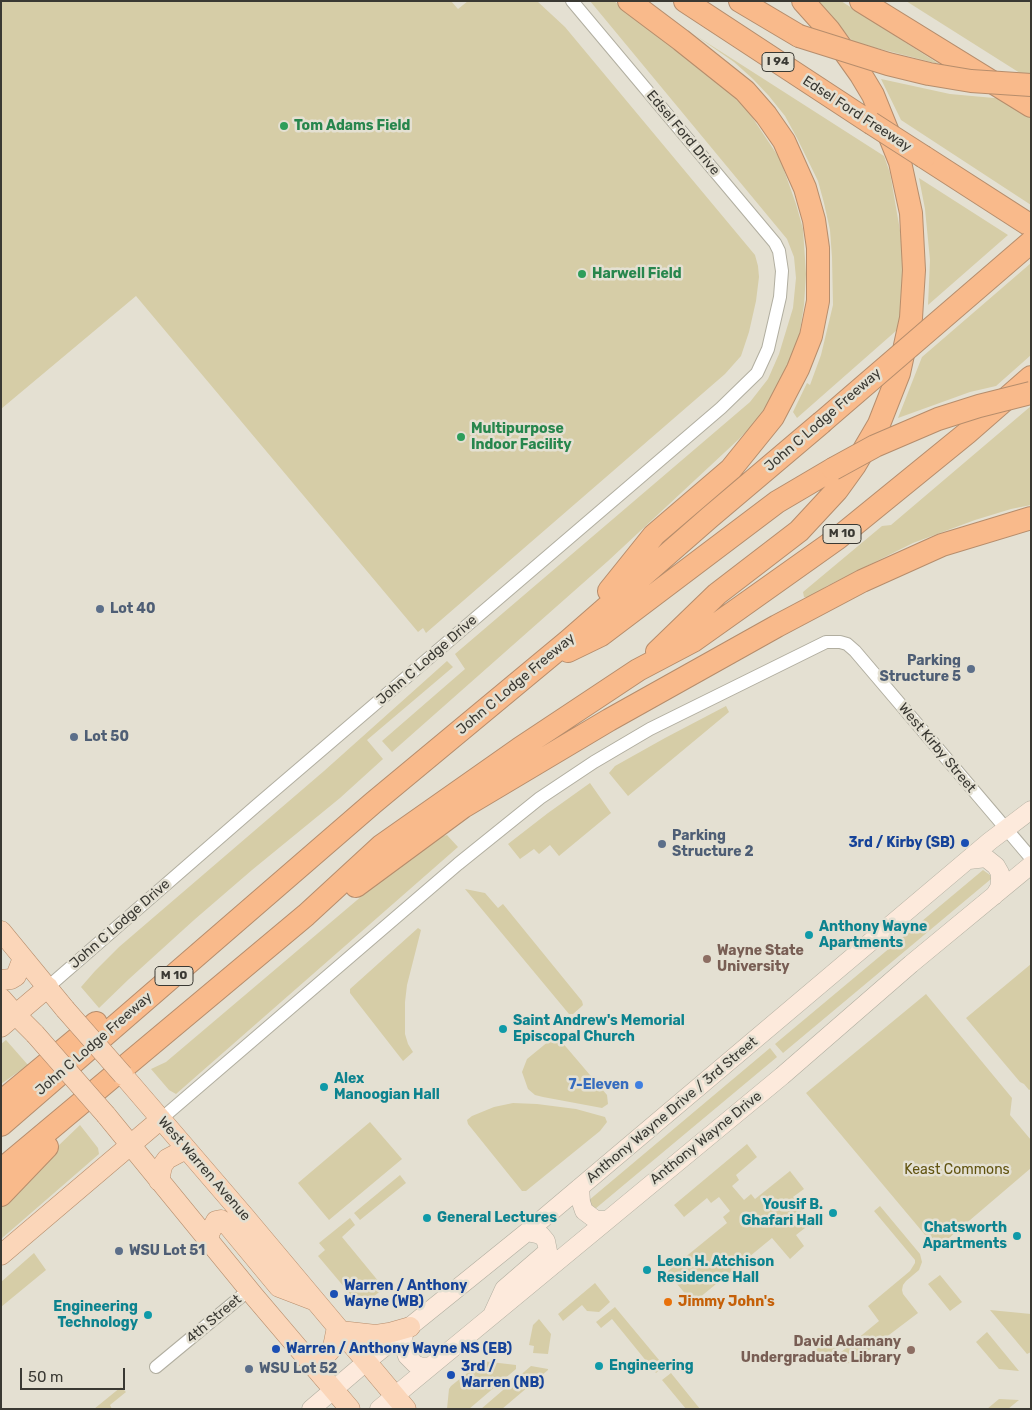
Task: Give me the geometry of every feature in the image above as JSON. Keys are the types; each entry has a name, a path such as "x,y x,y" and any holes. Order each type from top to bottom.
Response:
{"highway":[{"path":"567,642 654,535 731,469 773,417 798,369 811,336 818,301 818,248 814,220 805,188 784,141 766,115 745,91 629,1"},
{"name":"Edsel Ford Freeway","path":"684,1 1031,226"},
{"path":"740,1 799,36 888,64 929,74 971,81 1031,84"},
{"path":"638,670 717,594 799,531 837,490 879,424 899,373 911,318 914,270 911,213 900,162 873,96 862,75 829,30 803,1"},
{"path":"861,1 1031,106"},
{"name":"John C Lodge Freeway","path":"1,1124 532,669 567,642 1031,242"},
{"name":"M 10","path":"1,1170 306,915 382,846 519,749 638,670 693,642 838,538 1031,378"},
{"path":"532,669 601,635 777,502 833,469 875,446 938,419 1031,393"},
{"path":"306,915 337,900 463,806 609,720 778,626 862,581 934,548 974,534 1031,518"},
{"path":"1,1102 300,850 348,827"},
{"path":"1,1195 67,1126 66,1114"}],"main road":[{"name":"West Warren Avenue","path":"1,931 65,1009 186,1148 400,1402"},
{"path":"1,980 11,979 16,976 23,958"},
{"name":"John C Lodge Drive","path":"8,1021 48,988"},
{"path":"1,998 8,1021 35,1034 106,1115 249,1290 350,1409"},
{"path":"1,1255 160,1118"},
{"path":"159,1181 162,1166 167,1159 186,1148"},
{"path":"208,1240 213,1225 221,1220 226,1223 279,1287 315,1301"},
{"path":"303,1353 322,1357 330,1351 339,1329 376,1335 407,1330"}],"street":[{"name":"Edsel Ford Drive","path":"572,1 770,236 779,251 782,271"},
{"name":"John C Lodge Drive","path":"48,988 256,806 739,392 757,374 768,349 780,297 782,271"},
{"name":"West Kirby Street","path":"160,1118 458,864 540,798 594,762 664,722 826,642 847,644 855,651 1031,858"},
{"name":"Anthony Wayne Drive / 3rd Street","path":"311,1409 333,1389 527,1232 1031,810"},
{"path":"969,860 986,858 996,866 1000,873 1000,882 994,896"},
{"name":"Anthony Wayne Drive","path":"379,1409 400,1402 431,1366 782,1076 911,964 1031,865"},
{"path":"580,1187 580,1202 584,1211 596,1220 606,1220"},
{"path":"491,1317 504,1289 548,1251 546,1241 541,1235 527,1232"},
{"name":"4th Street","path":"156,1367 249,1290"},
{"path":"407,1330 403,1344 407,1356 414,1364 422,1367 431,1366"}],"green space":[{"path":"1,1 451,1 458,9 468,1 537,1 565,27 755,255 759,277 756,301 741,356 725,374 426,633 423,628 418,632 136,296 1,409"},
{"path":"590,1 614,1 717,81 746,108 780,159 803,229 806,274 799,337 781,380 770,400 758,419 739,439 608,561 392,752 382,741 465,669 455,654 750,402 768,379 779,354 793,308 796,278 794,257 787,239"},
{"path":"817,1 841,1 939,64 853,42"},
{"path":"906,1 1031,1 1031,80"},
{"path":"695,35 884,156 890,173 904,265 901,311 897,330 797,418 793,412 807,383 810,385 821,355 833,305 830,230 824,203 818,181 785,116 753,79 734,62"},
{"path":"881,79 950,94 1005,99 1031,116 1031,205 901,120"},
{"path":"919,178 1008,235 928,305 930,260 925,209"},
{"path":"1031,263 1031,355 996,386 970,392 898,418 922,357"},
{"path":"1031,406 1031,505 975,520 913,543 827,586 808,598 804,597 803,592 882,526 891,525"},
{"path":"447,661 453,667 367,740 383,759 340,798 194,920 99,1008 81,987 119,947 324,771"},
{"path":"726,706 729,712 628,796 609,773 615,766"},
{"path":"590,783 611,813 559,856 550,845 539,854 534,849 520,859 508,844"},
{"path":"447,835 458,847 176,1094 169,1090 151,1069 166,1062 363,895 441,837"},
{"path":"983,870 990,875 991,879 783,1053 775,1044"},
{"path":"465,889 485,893 498,908 503,904 582,1001 583,1005 581,1007 573,1014 569,1014"},
{"path":"418,928 421,930 407,985 405,1002 405,1034 413,1052 403,1061 350,993 350,989"},
{"path":"1031,964 1031,1089 1029,1090 1020,1082 966,1018"},
{"name":"Keast Commons","path":"926,994 1012,1098 1010,1115 1031,1140 1031,1168 942,1244 931,1242 806,1093"},
{"path":"555,1039 561,1041 607,1095 608,1104 602,1108 543,1097 535,1095 528,1089 522,1072 527,1059 549,1041"},
{"path":"6,1040 28,1065 1,1084 1,1044"},
{"path":"770,1048 777,1057 595,1209 592,1208 588,1201"},
{"path":"513,1103 576,1109 605,1117 607,1122 600,1131 526,1191 522,1191 468,1124 467,1120 494,1107"},
{"path":"370,1122 402,1159 329,1220 298,1183"},
{"path":"80,1125 98,1148 99,1154 1,1239 1,1207"},
{"path":"747,1144 757,1157 736,1175 739,1180 732,1186 744,1200 751,1194 755,1199 790,1171 804,1189 793,1197 804,1209 795,1216 805,1228 796,1235 804,1246 790,1259 772,1238 693,1303 667,1272 727,1223 723,1217 730,1211 719,1197 711,1203 707,1198 684,1217 674,1205"},
{"path":"400,1175 406,1183 360,1220 354,1213"},
{"path":"880,1206 920,1254 922,1262 919,1270 906,1281 902,1290 918,1313 852,1363 823,1364 813,1352 825,1341 830,1342 840,1353 879,1321 868,1306 910,1271 915,1263 915,1260 874,1211"},
{"path":"350,1218 355,1225 342,1237 384,1288 361,1307 318,1256 325,1250 319,1243"},
{"path":"34,1253 46,1270 1,1307 1,1282"},
{"path":"940,1275 962,1302 950,1311 928,1284"},
{"path":"595,1283 610,1302 599,1312 587,1311 582,1305 563,1321 558,1314"},
{"path":"615,1307 664,1366 656,1373 612,1319 601,1328 596,1322"},
{"path":"990,1310 1031,1314 1031,1352 1027,1354"},
{"path":"539,1319 551,1334 548,1354 533,1353 534,1346 529,1345 533,1325"},
{"path":"987,1332 1019,1371 999,1369 976,1342"},
{"path":"482,1361 516,1365 516,1369 469,1409 447,1409 451,1386"},
{"path":"531,1366 548,1370 502,1409 481,1409"},
{"path":"671,1373 700,1409 686,1409 662,1380"},
{"path":"121,1387 126,1392 110,1405 112,1409 94,1409"},
{"path":"999,1399 1019,1400 1008,1409 987,1409"}],"place":[{"name":"Tom Adams Field","path":"284,126"},
{"name":"Harwell Field","path":"582,274"},
{"name":"Multipurpose Indoor Facility","path":"461,437"},
{"name":"Lot 40","path":"100,609"},
{"name":"Parking Structure 5","path":"971,669"},
{"name":"Lot 50","path":"74,737"},
{"name":"3rd / Kirby (SB)","path":"965,843"},
{"name":"Parking Structure 2","path":"662,844"},
{"name":"Anthony Wayne Apartments","path":"809,935"},
{"name":"Wayne State University","path":"707,959"},
{"name":"Saint Andrew's Memorial Episcopal Church","path":"503,1029"},
{"name":"7-Eleven","path":"639,1085"},
{"name":"Alex Manoogian Hall","path":"324,1087"},
{"name":"Yousif B. Ghafari Hall","path":"833,1213"},
{"name":"General Lectures","path":"427,1218"},
{"name":"Chatsworth Apartments","path":"1017,1236"},
{"name":"WSU Lot 51","path":"119,1251"},
{"name":"Leon H. Atchison Residence Hall","path":"647,1270"},
{"name":"Warren / Anthony Wayne (WB)","path":"334,1294"},
{"name":"Jimmy John's","path":"668,1302"},
{"name":"Engineering Technology","path":"148,1315"},
{"name":"Warren / Anthony Wayne NS (EB)","path":"276,1349"},
{"name":"David Adamany Undergraduate Library","path":"911,1350"},
{"name":"Engineering","path":"599,1366"},
{"name":"WSU Lot 52","path":"249,1369"},
{"name":"3rd / Warren (NB)","path":"451,1375"}]}
